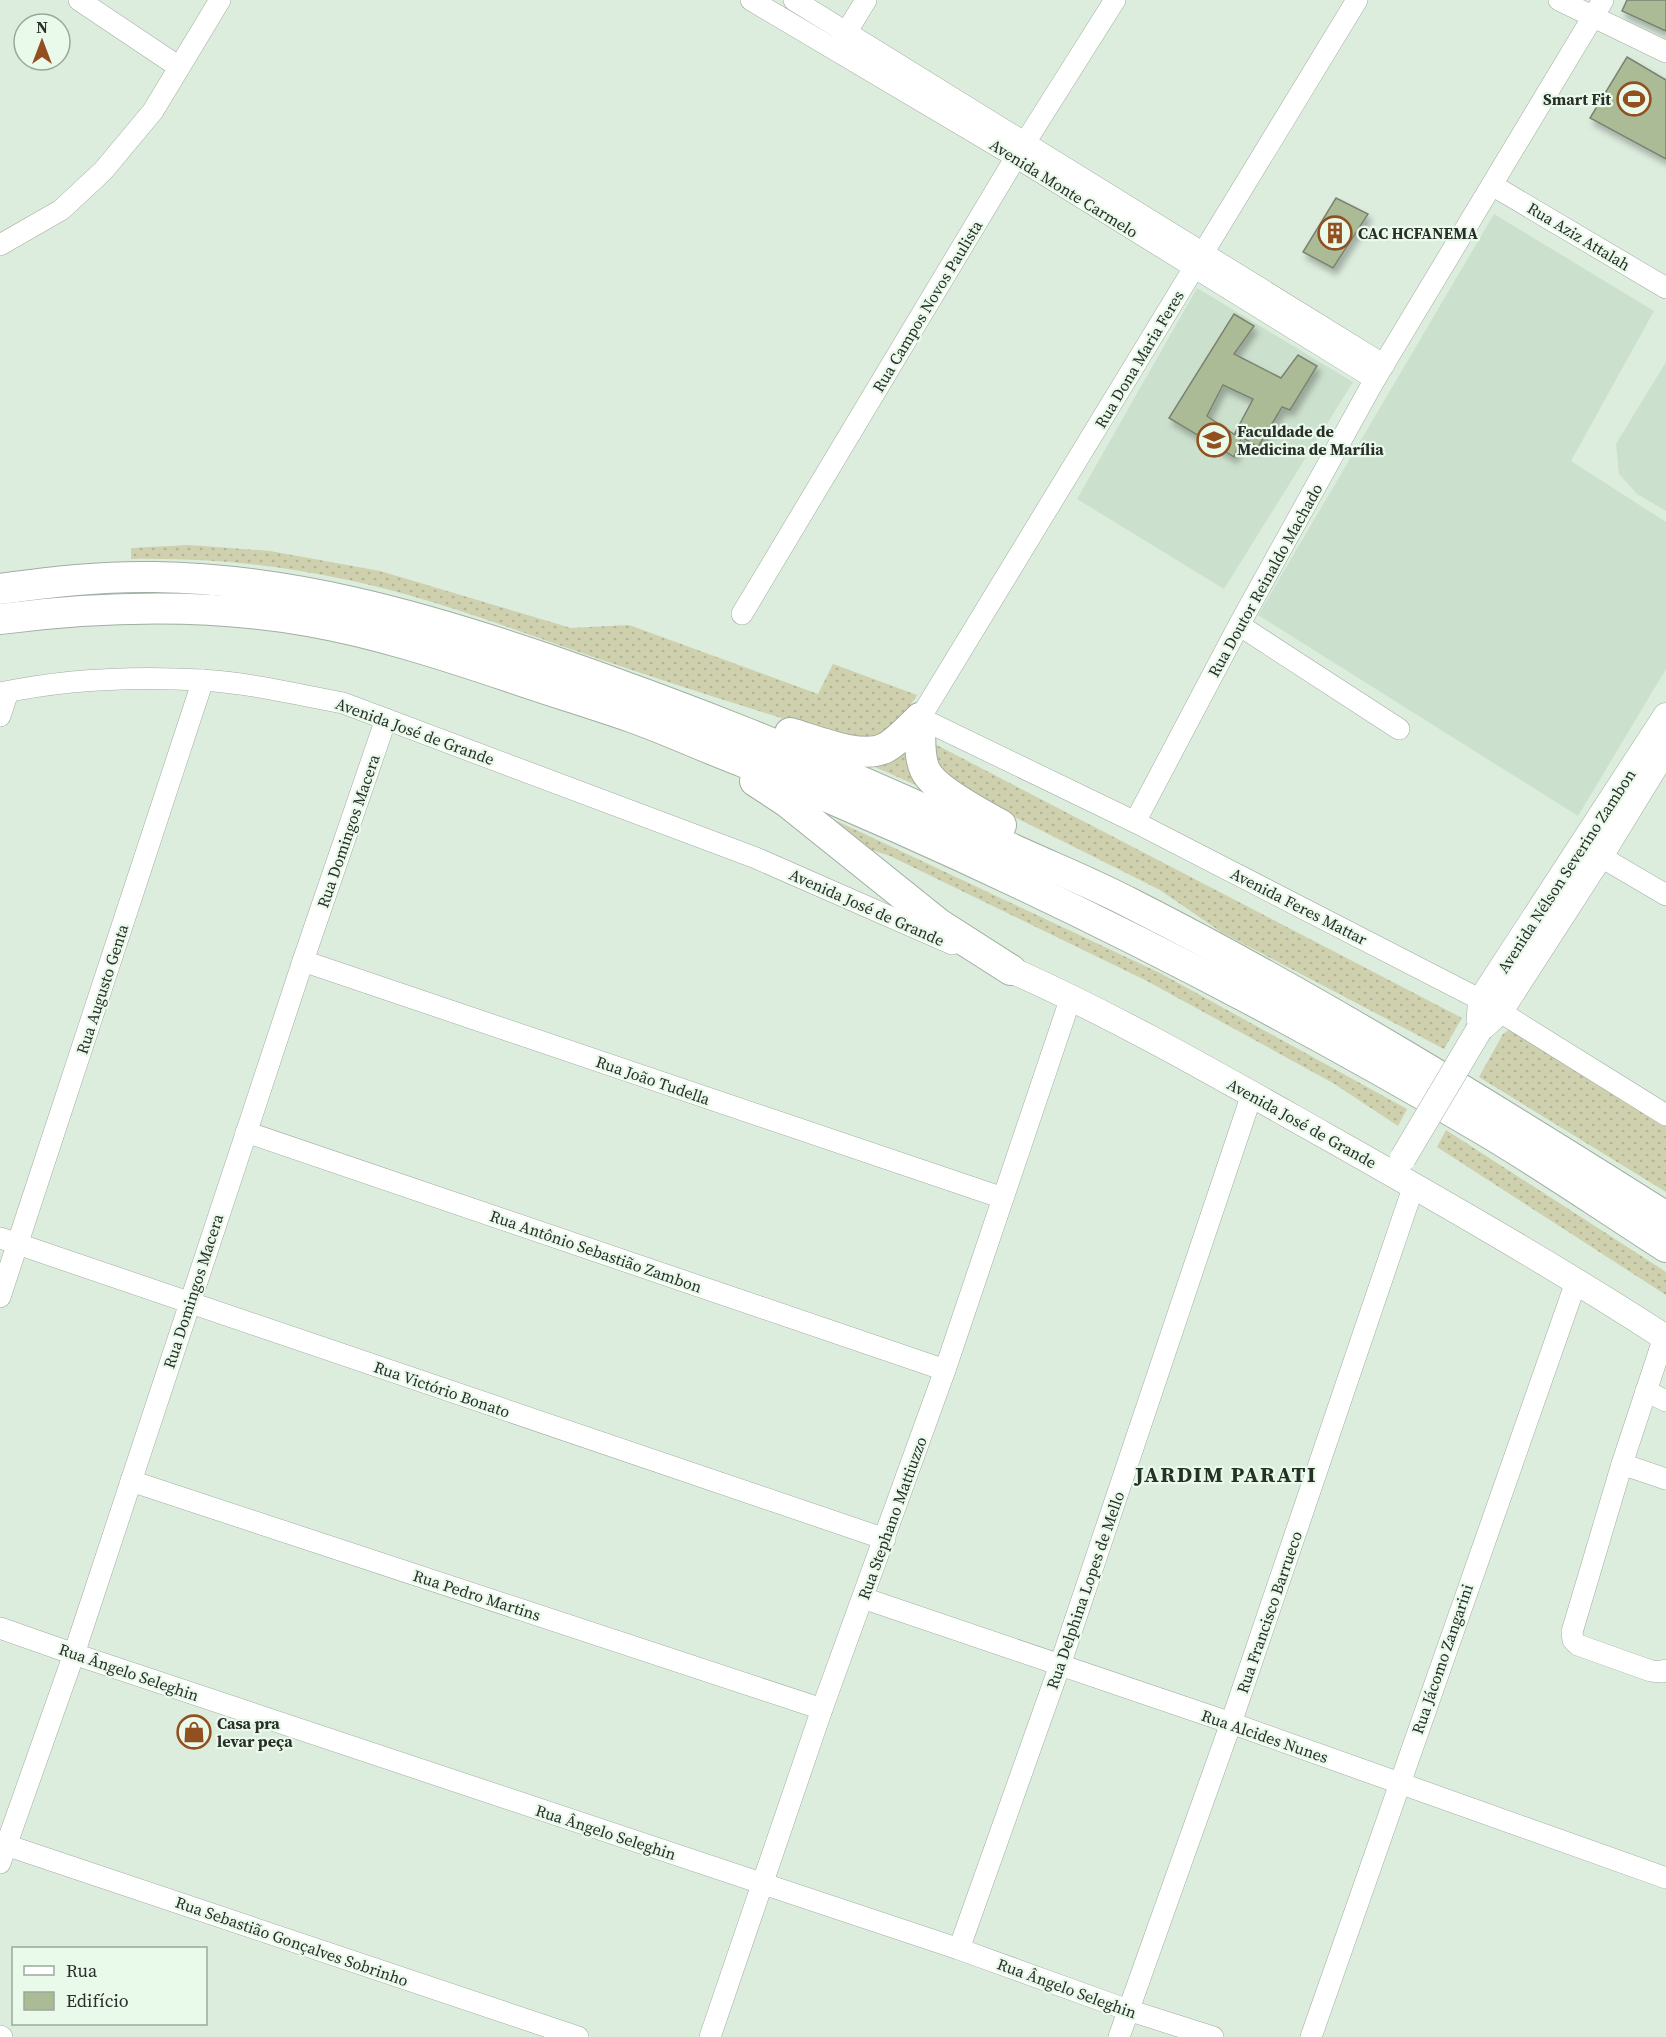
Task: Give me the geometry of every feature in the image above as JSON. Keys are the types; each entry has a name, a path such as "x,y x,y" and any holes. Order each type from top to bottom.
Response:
{"highway":[{"path":"0,589 94,578 153,577 265,585 338,597 482,637 659,698 847,774 1126,901 1307,1000 1499,1112 1666,1217"},
{"path":"0,619 103,608 152,607 256,614 310,621 426,649 635,719 854,807 1029,886 1132,938 1292,1021 1486,1131 1666,1247"},
{"path":"659,698 859,752 874,752 887,747 920,718"},
{"path":"920,718 922,757 925,771 932,780 970,808 1095,875 1126,901"},
{"path":"635,719 761,785 787,802 939,924 1011,970"}],"main road":[{"name":"Avenida Nélson Severino Zambon","path":"1591,851 1664,722"},
{"name":"Avenida Nélson Severino Zambon","path":"1404,1172 1491,1006 1591,851 1666,748"},
{"name":"Avenida José de Grande","path":"1011,970 1071,997 1404,1172 1665,1338"}],"street":[{"path":"79,0 179,67"},
{"path":"0,245 61,210 103,171 153,111 220,0"},
{"name":"Avenida Monte Carmelo","path":"751,0 840,41 1380,372"},
{"name":"Avenida Monte Carmelo","path":"794,0 840,41"},
{"path":"840,41 866,0"},
{"name":"Rua Campos Novos Paulista","path":"742,614 1021,150 1115,0"},
{"name":"Rua Dona Maria Feres","path":"920,718 1358,0"},
{"path":"1559,0 1598,8 1666,52"},
{"name":"Rua Doutor Reinaldo Machado","path":"1135,822 1239,625 1380,372 1598,8"},
{"name":"Rua Aziz Attalah","path":"1492,185 1666,288"},
{"path":"1239,625 1399,729"},
{"name":"Avenida José de Grande","path":"4,693 71,681 203,680 276,690 343,703 756,858 1011,970"},
{"name":"Rua Augusto Genta","path":"0,1297 9,1241 203,680"},
{"path":"0,716 4,693"},
{"name":"Avenida Feres Mattar","path":"920,718 1135,822 1491,1006 1666,1115"},
{"name":"Rua Domingos Macera","path":"3,1854 74,1654 303,961 386,719"},
{"path":"1591,851 1666,895"},
{"name":"Rua João Tudella","path":"303,961 1003,1198"},
{"name":"Rua Stephano Mattiuzzo","path":"710,2037 822,1709 945,1370 1071,997"},
{"name":"Rua Delphina Lopes de Mello","path":"959,1948 1060,1665 1252,1094"},
{"name":"Rua Antônio Sebastião Zambon","path":"246,1132 945,1370"},
{"name":"Rua Francisco Barrueco","path":"1119,2037 1231,1723 1404,1172"},
{"name":"Rua Victório Bonato","path":"9,1241 885,1539"},
{"name":"Rua Jácomo Zangarini","path":"1311,2037 1398,1783 1576,1282"},
{"path":"1665,1338 1622,1464 1572,1632 1573,1640 1578,1645 1651,1671 1666,1670"},
{"path":"1646,1391 1666,1401"},
{"path":"1622,1464 1666,1479"},
{"name":"Rua Pedro Martins","path":"131,1481 822,1709"},
{"name":"Rua Alcides Nunes","path":"863,1598 1231,1723 1666,1878"},
{"name":"Rua Ângelo Seleghin","path":"0,1628 959,1948 1128,2010 1213,2037"},
{"name":"Rua Sebastião Gonçalves Sobrinho","path":"3,1854 578,2037"}],"shaded area":[{"path":"1494,214 1654,311 1571,461 1666,522 1666,669 1578,816 1258,615"},
{"name":"Faculdade de Medicina de Marília","path":"1197,288 1353,382 1224,589 1077,499"},
{"path":"1666,362 1666,511 1637,494 1619,474 1616,444"},
{"path":"189,545 270,551 380,571 571,628 629,625 818,694 833,664 917,695 903,716 875,740 845,738 660,680 454,609 371,585 269,566 201,560 131,559 131,548"},
{"path":"913,733 934,793 859,760"},
{"path":"929,741 1462,1018 1444,1049 1221,932 1160,890 949,784 940,776"},
{"path":"820,813 1160,973 1407,1109 1398,1126 1333,1083 1147,981 890,856 860,846"},
{"path":"1510,1029 1666,1122 1666,1192 1479,1077 1503,1034"},
{"path":"1446,1130 1666,1272 1666,1295 1437,1147"}],"building":[{"path":"1627,0 1666,0 1666,31 1622,11"},
{"name":"Smart Fit","path":"1627,57 1666,80 1666,159 1590,118"},
{"name":"CAC HCFANEMA","path":"1336,198 1368,214 1333,268 1303,252"},
{"path":"1234,314 1254,326 1234,354 1281,378 1298,355 1317,366 1290,410 1282,407 1258,447 1235,433 1253,399 1223,385 1207,416 1241,439 1234,457 1169,418"}],"place":[{"name":"Smart Fit","path":"1634,99"},
{"name":"CAC HCFANEMA","path":"1335,233"},
{"name":"Faculdade de Medicina de Marília","path":"1214,440"},
{"name":"Casa pra levar peça","path":"194,1732"}],"district":[{"name":"JARDIM PARATI","path":"1226,1474"}]}
